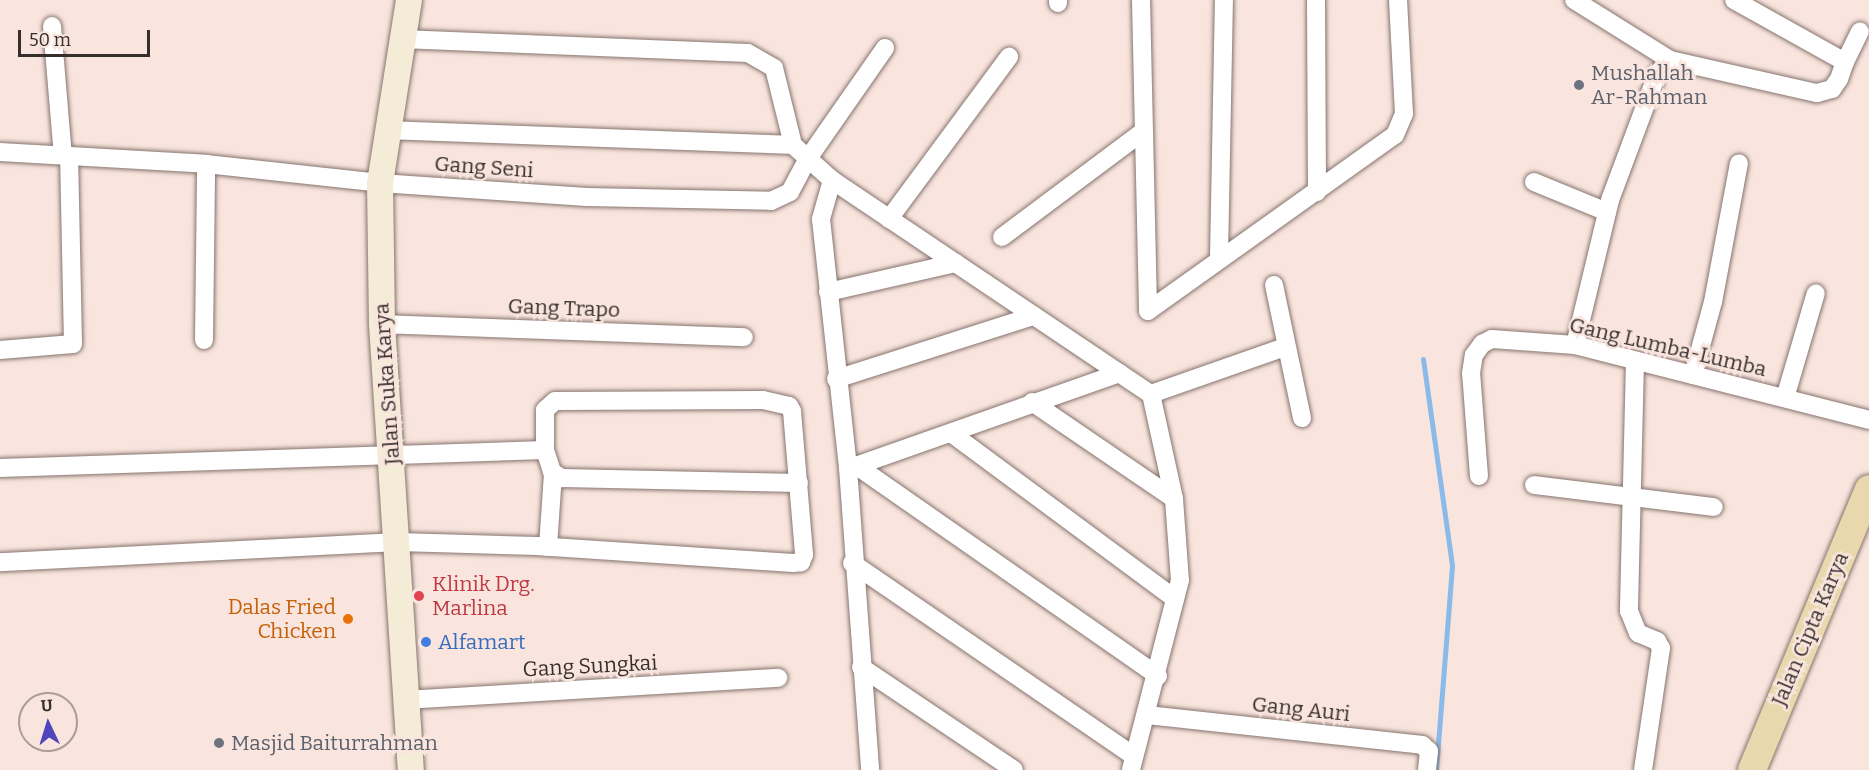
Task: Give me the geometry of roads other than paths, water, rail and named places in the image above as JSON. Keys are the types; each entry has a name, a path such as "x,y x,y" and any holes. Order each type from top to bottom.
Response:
{"main road":[{"name":"Jalan Suka Karya","path":"409,0 380,183 382,324 398,542 405,700 411,770"},
{"name":"Jalan Cipta Karya","path":"1752,770 1866,503"}],"street":[{"path":"1141,0 1141,133 1148,311 1220,257 1317,192 1395,135 1401,126 1398,0"},
{"path":"1220,257 1224,0"},
{"path":"1316,0 1317,192"},
{"path":"1574,0 1670,60 1817,93 1832,89 1860,31"},
{"path":"1734,0 1845,62"},
{"path":"0,350 73,344 66,156 51,26"},
{"path":"401,39 748,53 774,68 793,145"},
{"name":"Gang Seni","path":"0,152 206,164 380,183 587,197 771,201 790,192 808,157 885,48"},
{"path":"889,219 1009,57"},
{"path":"1575,345 1607,212 1657,74 1670,60"},
{"path":"388,130 793,145 832,180 1151,394 1174,499 1180,580 1158,676 1133,763 852,563"},
{"path":"1002,237 1141,133"},
{"path":"1693,375 1713,302 1739,163"},
{"path":"204,340 206,164"},
{"path":"832,180 821,219 836,380 852,467 852,563 870,770"},
{"path":"1534,182 1607,212"},
{"path":"828,292 956,263"},
{"path":"1274,285 1302,418"},
{"path":"1785,398 1816,293"},
{"path":"836,380 1034,316"},
{"name":"Gang Trapo","path":"382,324 744,337"},
{"name":"Gang Lumba-Lumba","path":"1479,477 1471,373 1474,355 1482,344 1492,339 1575,345 1869,420"},
{"path":"1151,394 1286,346"},
{"path":"1635,360 1629,611 1638,633 1657,641 1661,648 1643,770"},
{"path":"852,467 1120,373"},
{"path":"0,562 398,542 548,547 801,562 799,483 791,408 763,400 555,401 545,410 545,450 553,474 548,547"},
{"path":"1032,402 1174,499"},
{"path":"951,433 1174,599"},
{"path":"0,468 545,450"},
{"path":"852,467 1158,676"},
{"path":"553,474 564,478 799,483"},
{"path":"1534,485 1713,507"},
{"path":"861,667 1014,770"},
{"name":"Gang Sungkai","path":"405,700 778,678"},
{"name":"Gang Auri","path":"1147,715 1422,745 1429,752 1427,770"}],"waterway":[{"path":"1423,359 1452,566 1436,770"}],"place":[{"name":"Mushallah Ar-Rahman","path":"1579,85"},
{"name":"Klinik Drg. Marlina","path":"419,596"},
{"name":"Dalas Fried Chicken","path":"348,619"},
{"name":"Alfamart","path":"426,642"},
{"name":"Masjid Baiturrahman","path":"219,743"}]}
